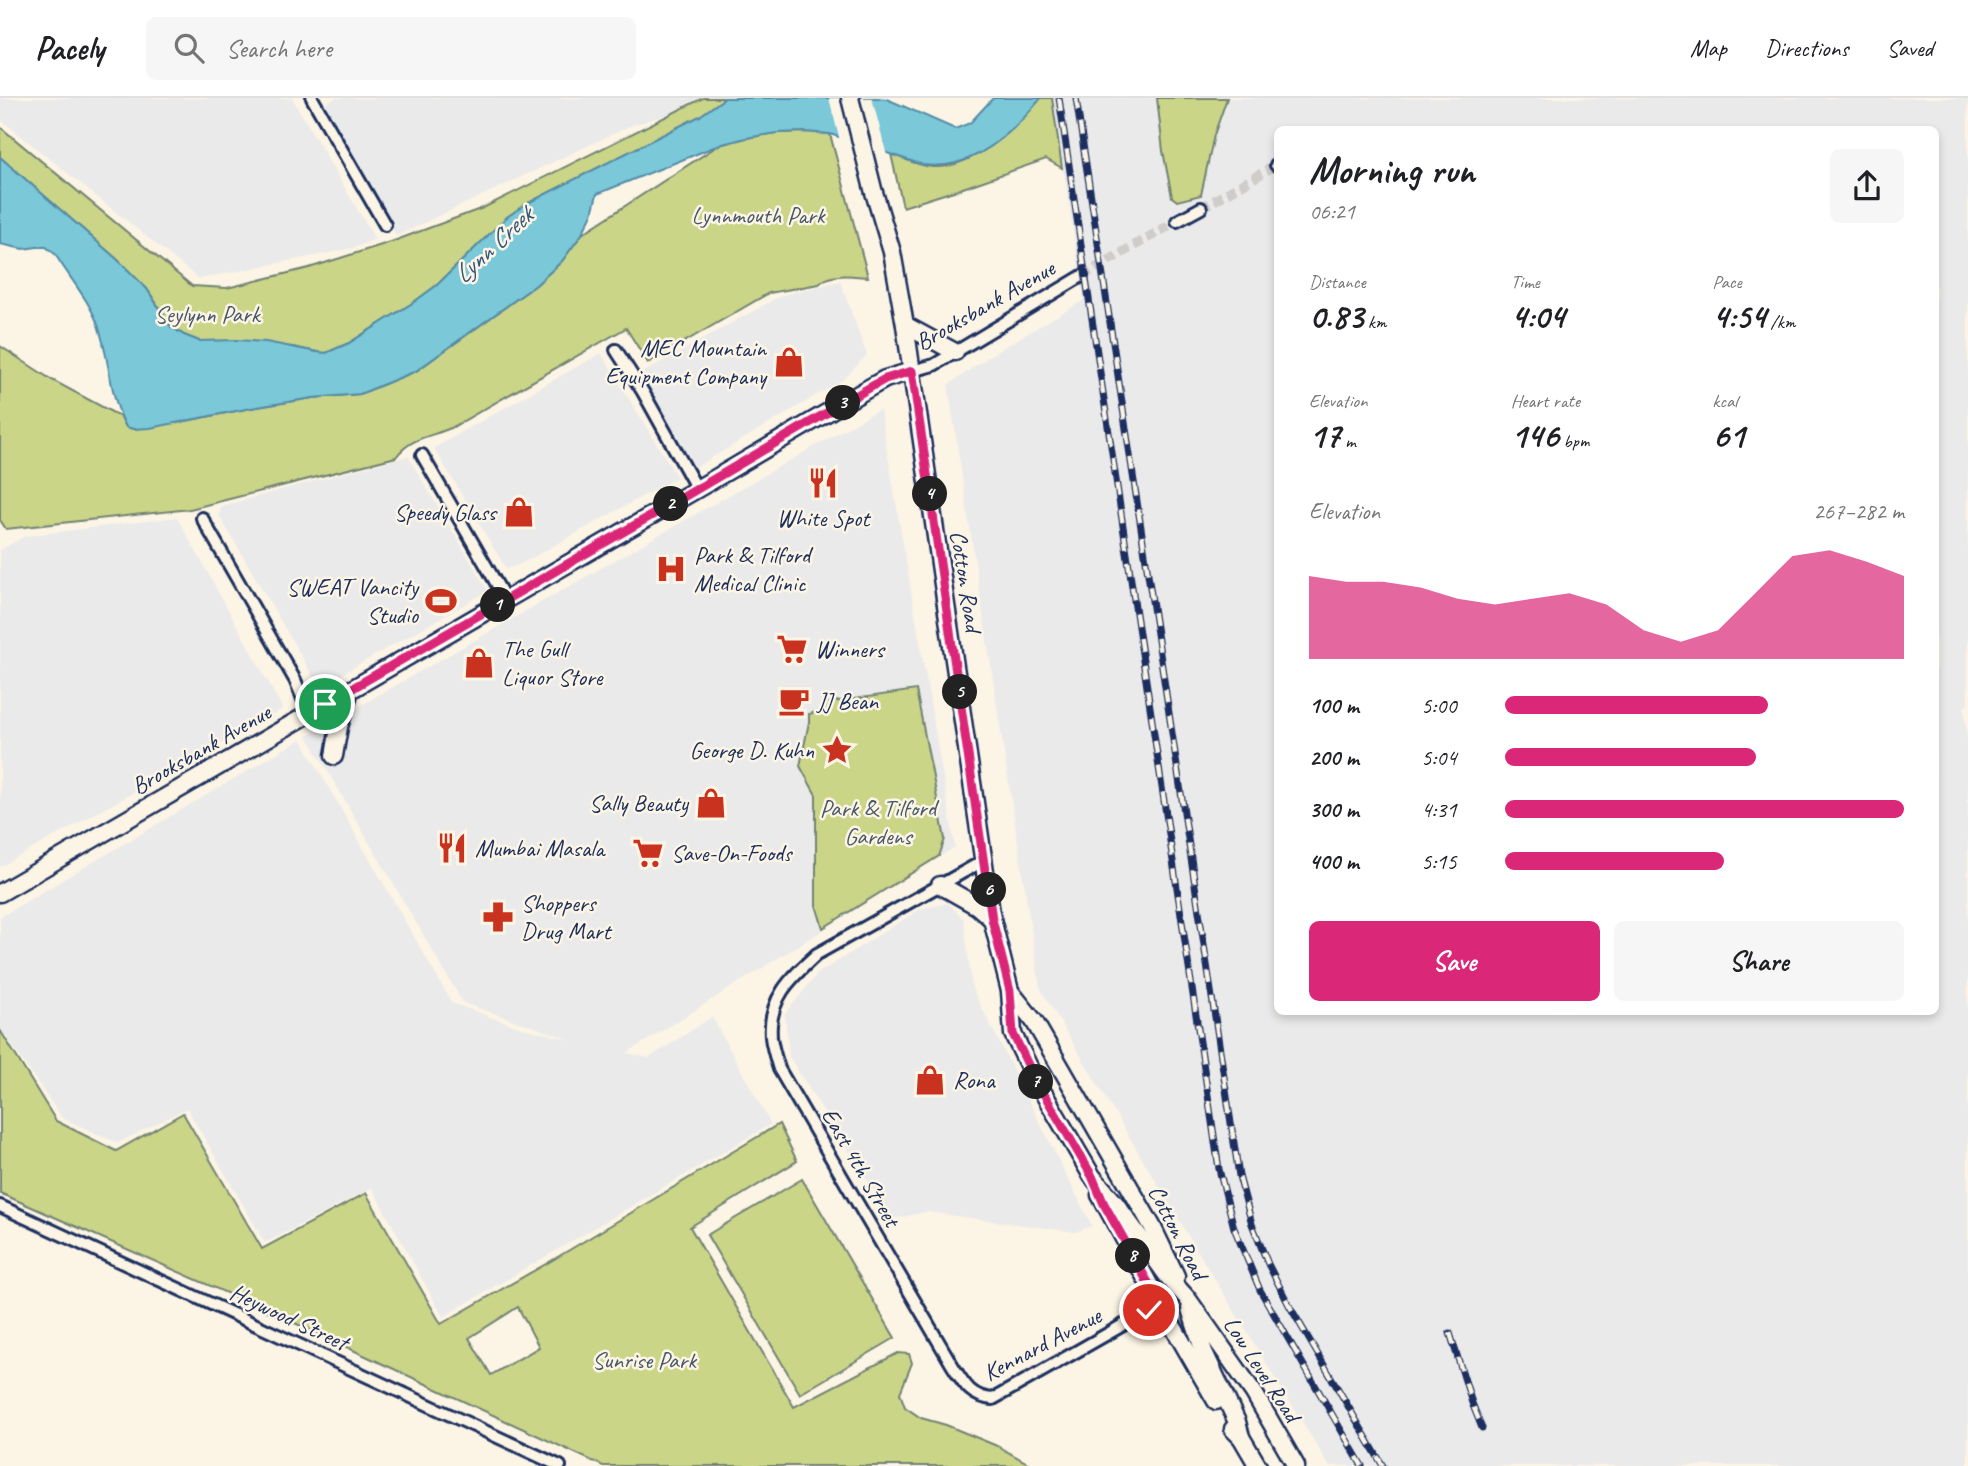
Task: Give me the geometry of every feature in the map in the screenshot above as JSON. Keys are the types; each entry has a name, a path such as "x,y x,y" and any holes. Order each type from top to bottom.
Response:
{"main road":[{"name":"Cotton Road","path":"850,98 892,251 905,325 992,919 1010,991 1013,1034 1034,1077 1092,1176 1187,1298"},
{"path":"905,325 955,352"},
{"name":"Brooksbank Avenue","path":"0,893 869,388 885,379 912,371"},
{"path":"334,756 350,690"},
{"path":"940,885 977,906 992,919"},
{"name":"Cotton Road","path":"1010,991 1034,1021 1153,1226 1187,1298"},
{"path":"1092,1176 1104,1204 1160,1304 1258,1466"},
{"path":"1187,1298 1204,1352 1237,1422 1241,1437"},
{"name":"Low Level Road","path":"1187,1298 1254,1393 1296,1466"}],"street":[{"path":"315,99 385,225"},
{"path":"1177,222 1201,208"},
{"name":"Brooksbank Avenue","path":"912,371 934,365 1082,276"},
{"path":"616,350 643,392 697,489"},
{"path":"422,456 506,600"},
{"path":"202,518 295,680 309,713"},
{"name":"East 4th Street","path":"979,1398 964,1384 951,1363 779,1069 771,1038 772,1012 777,997 797,972 817,954 985,860"},
{"name":"Heywood Street","path":"0,1206 560,1466"},
{"name":"Kennard Avenue","path":"979,1398 993,1399 1160,1304"}],"shaded area":[{"path":"0,98 292,98 375,239 354,248 199,279 0,119"},
{"path":"335,98 721,98 630,126 396,236 325,104"},
{"path":"1052,98 1968,98 1968,705 1964,707 1968,746 1968,1466 1329,1466 1040,988 948,385 994,353 1084,300"},
{"path":"840,281 867,355 844,379 693,469 640,374 780,296"},
{"path":"601,353 677,477 523,563 506,569 434,448"},
{"path":"880,409 955,847 627,1053 649,1058 712,1017 771,1124 443,1317 372,1188 265,1243 187,1108 118,1143 62,1118 0,1028 0,917 301,739 452,1003 522,1028 573,1040 463,1003 307,736"},
{"path":"408,456 488,591 319,687 219,515 221,506"},
{"path":"177,517 283,709 0,867 0,550 25,536"},
{"path":"948,903 964,919 972,988 1092,1226 1075,1232 927,1212 892,1219 789,1057 785,1014 817,974 920,909"}],"green space":[{"name":"Seylynn Park","path":"703,98 725,98 700,116 526,204 507,217 437,285 349,343 326,353 293,347 199,341 184,335 172,327 147,289 118,260 0,157 0,127 192,286 227,288 309,268 391,242 483,208"},
{"path":"1041,98 1052,98 1062,168 1046,159 903,207 891,154 933,167 963,161 978,154 1007,133"},
{"path":"1157,98 1227,98 1214,135 1201,195 1177,201 1172,197"},
{"name":"Lynnmouth Park","path":"777,133 830,134 868,277 836,276 819,284 769,293 648,363 626,328 451,428 414,441 396,457 190,509 6,529 0,520 0,346 52,380 121,417 126,427 133,429 313,398 360,394 416,371 536,285 562,261 582,234 719,145"},
{"name":"Park & Tilford Gardens","path":"916,690 945,839 939,856 823,928 816,905 816,795 800,766 809,714 825,710 825,703"},
{"name":"Sunrise Park","path":"0,1030 56,1121 116,1151 183,1113 262,1249 366,1193 441,1324 779,1124 797,1161 690,1227 794,1407 898,1353 909,1354 912,1363 900,1393 905,1407 921,1418 997,1446 1033,1466 603,1466 299,1325 0,1193","holes":["518,1307 539,1347 491,1375 469,1338"]},
{"path":"802,1179 895,1338 800,1394 707,1235"}],"water":[{"name":"Lynn Creek","path":"725,98 887,99 955,129 970,123 993,98 1041,98 1018,124 990,147 974,156 941,166 923,165 830,134 777,133 719,145 597,194 592,214 582,234 562,261 536,285 416,371 360,394 251,408 150,428 126,427 116,402 98,325 55,254 46,247 23,249 0,244 0,157 118,260 147,289 171,327 184,335 199,341 266,342 326,353 349,343 437,285 507,217 526,204 700,116"}],"pier":[{"path":"829,98 872,98 887,156 840,141"}],"tunnel":[{"path":"1201,208 1274,166"},
{"path":"1082,276 1177,221"}],"railway":[{"path":"1059,98 1219,1169 1234,1228 1260,1290 1362,1466"},
{"path":"1076,98 1239,1176 1252,1224 1268,1264 1383,1466"},
{"path":"1450,1333 1482,1428"}],"place":[{"name":"MEC Mountain Equipment Company","path":"789,362"},
{"name":"White Spot","path":"823,483"},
{"name":"Speedy Glass","path":"519,512"},
{"name":"Park & Tilford Medical Clinic","path":"671,569"},
{"name":"SWEAT Vancity Studio","path":"441,601"},
{"name":"Winners","path":"792,649"},
{"name":"The Gull Liquor Store","path":"479,663"},
{"name":"JJ Bean","path":"794,701"},
{"name":"George D. Kuhn","path":"837,750"},
{"name":"Sally Beauty","path":"711,803"},
{"name":"Mumbai Masala","path":"452,848"},
{"name":"Save-On-Foods","path":"648,853"},
{"name":"Shoppers Drug Mart","path":"498,917"},
{"name":"Rona","path":"930,1080"}],"route":[{"path":"325,704 869,388 885,379 912,371 992,919 1010,991 1013,1034 1034,1077 1092,1176 1104,1204 1160,1304 1149,1310"}]}
